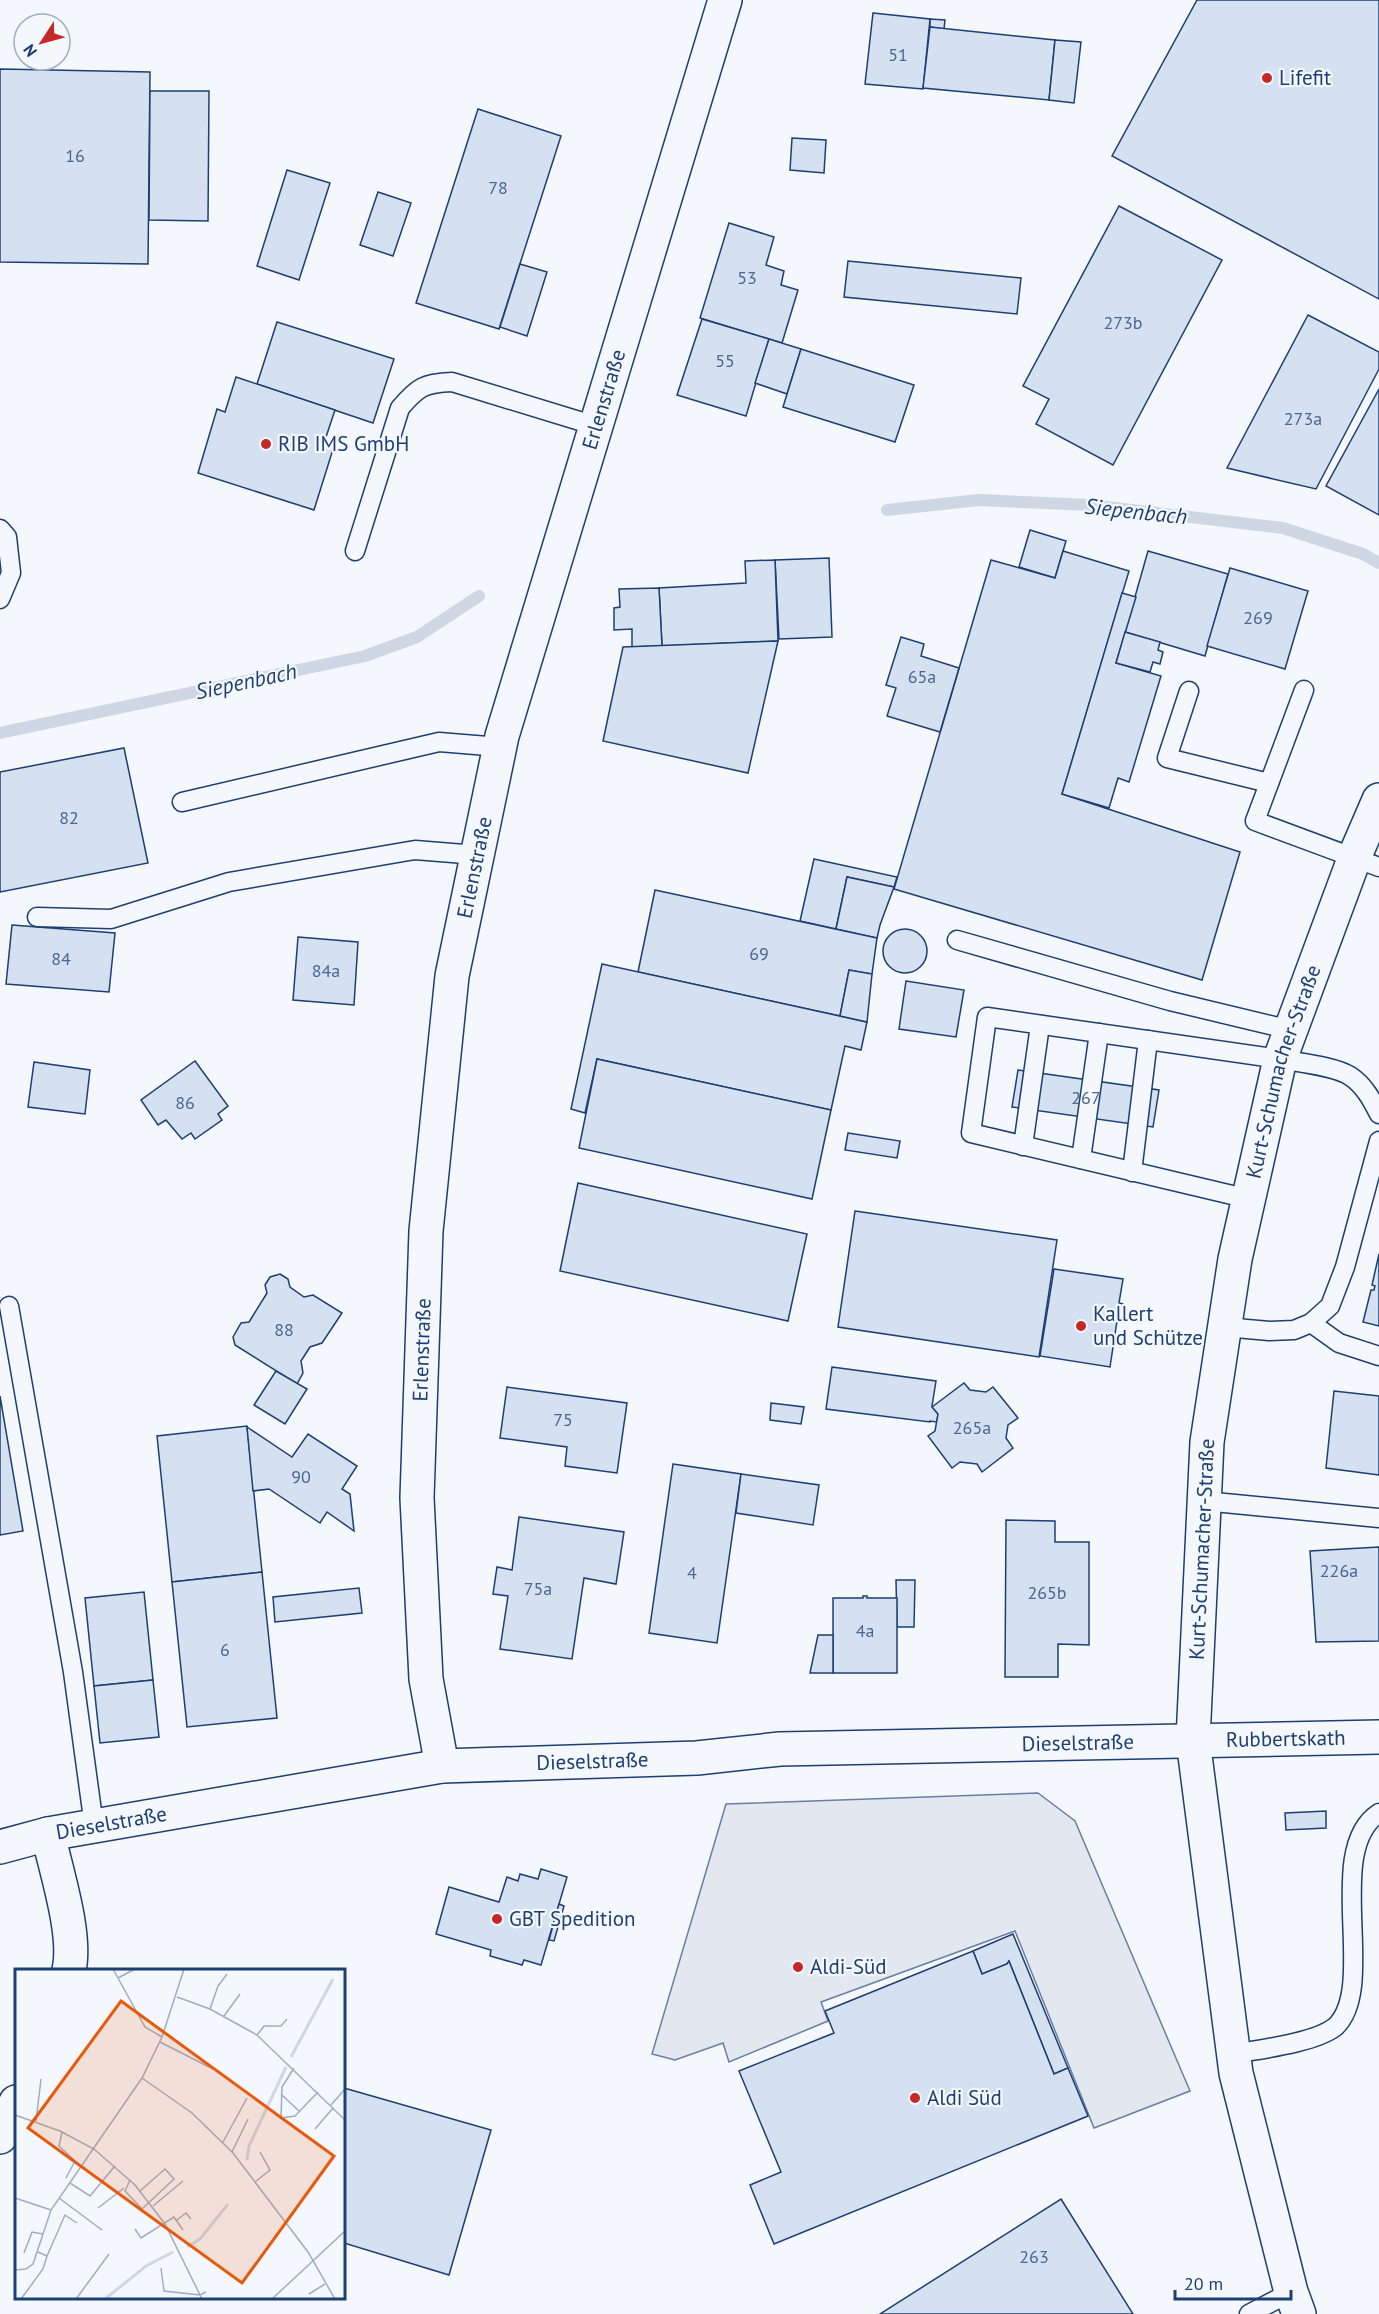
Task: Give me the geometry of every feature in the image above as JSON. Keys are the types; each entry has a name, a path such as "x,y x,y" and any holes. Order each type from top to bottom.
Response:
{"street":[{"name":"Erlenstraße","path":"442,1766 426,1679 417,1498 425,1243 452,976 500,747 725,0"},
{"name":"Kurt-Schumacher-Straße","path":"1295,2303 1236,2073 1193,1740 1207,1442 1235,1259 1286,1044 1367,862 1379,800"},
{"name":"Rubbertskath","path":"1193,1740 1379,1737"},
{"name":"Dieselstraße","path":"0,1847 48,1834 442,1766 697,1758 780,1749 1106,1744 1193,1740"},
{"path":"48,1834 64,1906 72,1956 69,1969"},
{"path":"0,2136 15,2104"}],"lane":[{"path":"355,551 400,408 412,395 431,383 452,382 596,426"},
{"path":"0,529 7,537 11,573 0,599"},
{"path":"1304,690 1255,821 1367,862"},
{"path":"1189,691 1167,758 1269,783"},
{"path":"182,802 438,742 500,747"},
{"path":"37,917 111,919 229,882 415,850 477,855"},
{"path":"957,940 1170,1001 1286,1044 1326,1068 1350,1076 1369,1095 1379,1114"},
{"path":"1249,1199 971,1133 987,1017 1148,1040 1286,1044"},
{"path":"1023,1146 1040,1025"},
{"path":"1081,1159 1099,1033"},
{"path":"1132,1172 1148,1040"},
{"path":"1225,1327 1262,1331 1294,1330 1311,1323 1330,1306 1345,1267 1379,1141"},
{"path":"9,1306 73,1672 94,1826"},
{"path":"1311,1323 1339,1343 1379,1356"},
{"path":"1204,1501 1379,1518"},
{"path":"1234,2054 1318,2037 1336,2026 1351,2006 1356,1970 1354,1853 1360,1833 1373,1816 1379,1813"},
{"path":"1249,2314 1295,2303"}],"shaded area":[{"name":"Aldi-Süd","path":"1038,1793 1075,1821 1190,2091 1094,2128 1015,1931 821,2002 828,2021 729,2062 723,2043 675,2060 652,2054 726,1804"}],"building":[{"name":"Lifefit","path":"1197,0 1379,0 1379,299 1112,156"},
{"path":"873,13 930,19 923,89 865,84"},
{"path":"930,19 945,20 944,29 930,27"},
{"path":"930,27 1055,40 1049,100 923,88"},
{"path":"1055,40 1081,42 1074,103 1049,100"},
{"path":"0,69 12,69 12,72 150,72 148,264 0,262"},
{"path":"150,91 209,91 208,221 149,220"},
{"path":"478,109 561,136 499,329 416,303"},
{"path":"792,138 826,140 824,173 790,170"},
{"path":"287,170 330,183 299,280 257,266"},
{"path":"378,192 411,203 393,256 360,245"},
{"path":"1119,206 1222,260 1113,465 1036,424 1049,399 1023,386"},
{"path":"729,223 774,237 766,265 784,271 781,285 798,290 782,343 700,318"},
{"path":"848,261 1021,278 1017,314 844,297"},
{"path":"520,264 547,272 527,336 500,327"},
{"path":"1308,315 1379,352 1379,369 1316,489 1227,468"},
{"path":"702,319 769,339 746,416 677,395"},
{"path":"277,322 394,359 373,423 257,384"},
{"path":"769,339 801,349 787,394 755,383"},
{"path":"801,349 914,385 895,442 783,407"},
{"name":"RIB IMS GmbH","path":"236,377 335,410 324,443 334,446 314,510 198,473 217,409 225,412"},
{"path":"1379,389 1379,515 1326,486"},
{"path":"1030,530 1066,541 1055,578 1019,567"},
{"path":"1063,551 1129,571 1062,794 1240,852 1202,980 894,889 991,560 1055,578"},
{"path":"1148,551 1228,574 1205,656 1125,632"},
{"path":"829,558 832,637 779,639 775,560"},
{"path":"775,560 778,641 662,646 659,588 746,583 745,561"},
{"path":"1230,568 1308,591 1285,669 1207,646"},
{"path":"659,588 662,646 632,647 632,629 614,630 614,608 620,607 619,589"},
{"path":"1122,593 1136,597 1116,663 1161,676 1129,782 1118,778 1109,808 1062,794"},
{"path":"1125,632 1160,642 1158,650 1163,652 1160,664 1153,662 1150,672 1116,663"},
{"path":"901,637 924,644 921,656 959,668 940,732 887,716 896,688 886,685"},
{"path":"778,641 748,773 603,741 623,647"},
{"path":"124,748 148,863 0,892 0,772"},
{"path":"814,859 897,877 894,887 847,877 836,929 800,921"},
{"path":"847,877 894,887 877,938 836,929"},
{"path":"655,890 877,938 872,974 849,970 840,1016 638,972"},
{"path":"12,925 115,933 109,992 6,984"},
{"path":"905,929 921,935 927,951 921,967 905,973 889,967 883,951 889,935"},
{"path":"298,937 358,942 354,1005 293,1000"},
{"path":"602,964 867,1022 861,1050 845,1046 831,1110 597,1059 585,1113 571,1109"},
{"path":"849,970 872,974 867,1022 840,1016"},
{"path":"906,981 964,990 956,1037 899,1029"},
{"path":"597,1059 831,1110 812,1199 579,1148"},
{"path":"195,1061 228,1106 218,1114 222,1120 195,1139 191,1133 182,1139 166,1120 158,1125 141,1100"},
{"path":"34,1062 90,1070 85,1114 28,1107"},
{"path":"1018,1070 1159,1090 1153,1127 1012,1107"},
{"path":"848,1133 900,1141 897,1158 845,1150"},
{"path":"578,1183 807,1234 788,1321 560,1271"},
{"path":"855,1211 1057,1240 1039,1357 838,1327"},
{"path":"1379,1254 1379,1326 1363,1322 1371,1290 1374,1290 1375,1286 1372,1285"},
{"path":"1054,1269 1123,1279 1119,1303 1123,1304 1126,1310 1121,1322 1117,1321 1110,1367 1040,1356"},
{"path":"280,1274 288,1279 290,1287 304,1297 313,1295 342,1313 322,1343 310,1347 301,1361 303,1373 297,1384 235,1345 233,1337 241,1323 249,1322 267,1293 265,1285 270,1277"},
{"path":"832,1367 936,1381 932,1406 938,1414 937,1422 826,1409"},
{"path":"276,1371 307,1389 285,1424 254,1405"},
{"path":"964,1383 970,1390 986,1392 993,1387 1018,1418 1008,1425 1006,1438 1013,1448 982,1472 977,1464 960,1462 952,1468 928,1436 935,1431 938,1414 932,1407"},
{"path":"507,1387 627,1403 617,1473 565,1466 567,1447 500,1438"},
{"path":"1334,1391 1379,1396 1379,1475 1326,1468"},
{"path":"0,1396 23,1531 0,1535"},
{"path":"771,1403 804,1407 801,1424 770,1420"},
{"path":"247,1426 262,1572 172,1582 157,1436"},
{"path":"247,1427 292,1457 308,1434 357,1466 342,1489 350,1494 354,1531 327,1512 320,1523 269,1489 253,1491"},
{"path":"673,1464 741,1474 717,1643 649,1633"},
{"path":"741,1474 819,1485 813,1525 736,1513"},
{"path":"519,1517 624,1532 616,1584 584,1578 572,1659 500,1649 508,1596 493,1594 497,1567 512,1570"},
{"path":"1006,1520 1055,1521 1055,1542 1089,1542 1089,1645 1058,1644 1058,1677 1005,1677"},
{"path":"1379,1547 1379,1641 1316,1642 1310,1551"},
{"path":"262,1572 277,1718 187,1727 172,1582"},
{"path":"896,1580 915,1580 914,1627 897,1627"},
{"path":"359,1588 362,1613 275,1622 273,1597"},
{"path":"144,1592 153,1680 94,1686 85,1598"},
{"path":"863,1596 897,1598 897,1673 833,1673 833,1598 863,1598"},
{"path":"818,1635 833,1635 833,1673 810,1673"},
{"path":"153,1680 159,1737 100,1743 94,1686"},
{"path":"1326,1811 1326,1828 1286,1830 1285,1813"},
{"name":"GBT Spedition","path":"541,1869 567,1877 541,1965 524,1960 522,1965 490,1956 491,1950 436,1934 449,1887 499,1902 507,1877 518,1881 520,1874 538,1879"},
{"path":"559,1904 564,1906 554,1941 549,1940"},
{"path":"1013,1934 1068,2068 1054,2074 1009,1961 1007,1964 982,1974 973,1951"},
{"name":"Aldi Süd","path":"973,1951 982,1974 1007,1964 1009,1961 1054,2074 1068,2068 1088,2116 774,2244 750,2185 781,2172 739,2071 834,2033 825,2011"},
{"path":"345,2088 491,2130 449,2275 345,2243"},
{"path":"1061,2199 1133,2314 880,2314"}],"waterway":[{"name":"Siepenbach","path":"887,510 979,500 1090,505 1283,528 1363,554 1379,563"},
{"name":"Siepenbach","path":"0,733 365,656 417,637 479,596"}],"place":[{"name":"Lifefit","path":"1267,78"},
{"name":"RIB IMS GmbH","path":"266,444"},
{"name":"Kallert und Schütze","path":"1081,1326"},
{"name":"GBT Spedition","path":"497,1919"},
{"name":"Aldi-Süd","path":"798,1967"},
{"name":"Aldi Süd","path":"915,2098"}]}
